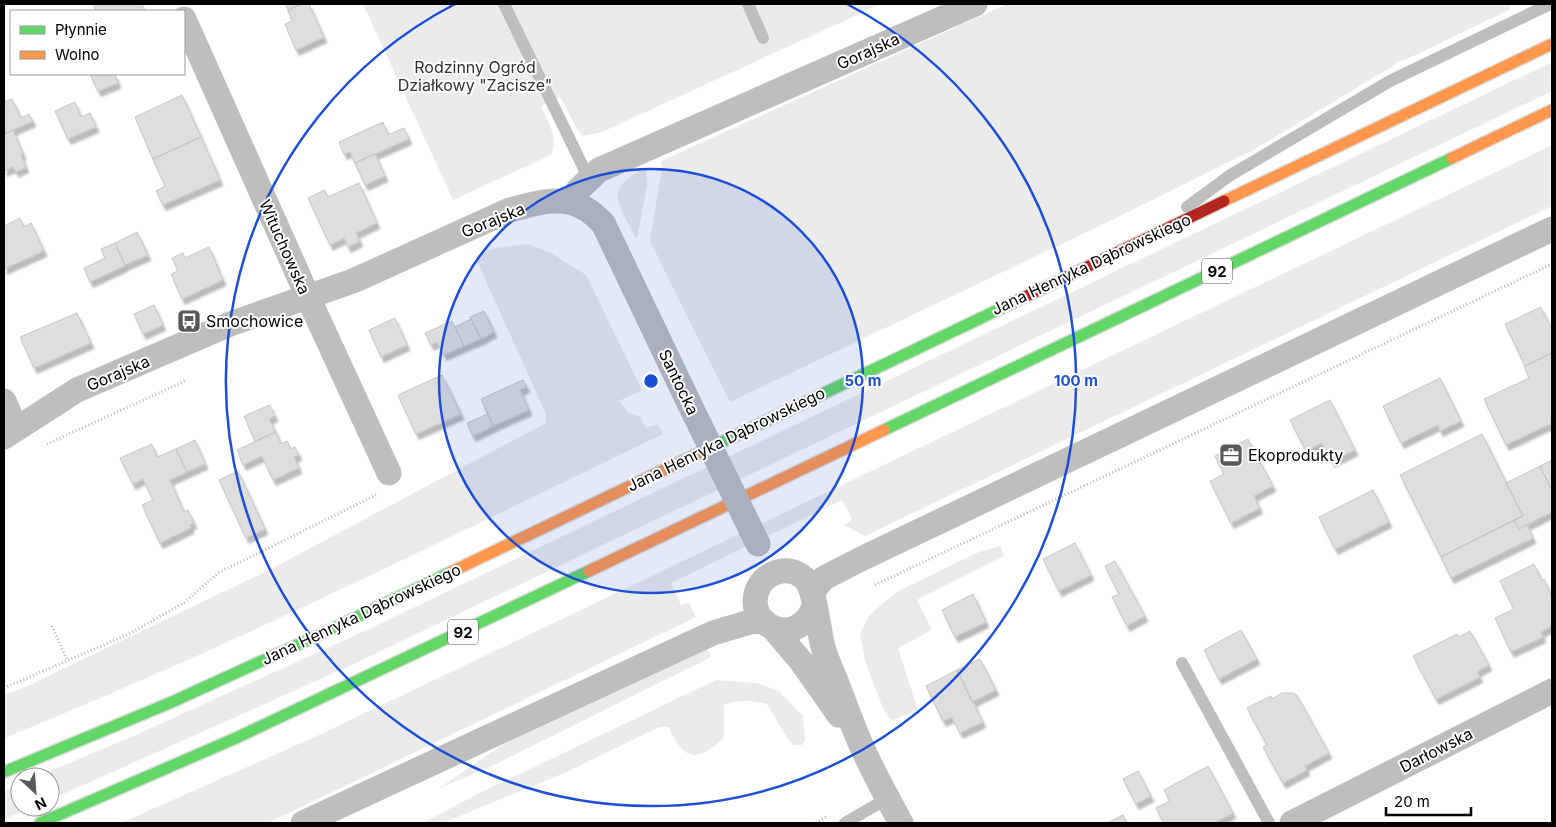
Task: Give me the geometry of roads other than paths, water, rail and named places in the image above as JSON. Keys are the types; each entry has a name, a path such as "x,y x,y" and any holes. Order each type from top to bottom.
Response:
{"main road":[{"name":"Jana Henryka Dąbrowskiego","path":"4,772 172,702 322,634 1552,44"},
{"name":"92","path":"40,823 228,742 453,636 1552,110"}],"street":[{"name":"Gorajska","path":"10,433 77,390 230,324 352,281 510,210 558,200 572,203 578,190 599,170 975,4"},
{"name":"Wituchowska","path":"185,21 389,473"},
{"name":"Santocka","path":"572,203 584,208 603,223 772,574"},
{"path":"303,823 713,633 750,622 768,624 789,630 798,627 806,622 811,614 814,598 824,578 1552,229"},
{"path":"4,401 10,433"},
{"path":"862,748 801,661 759,615 755,599 760,584 772,574 783,571 795,572 805,578 814,598 824,648 862,748 901,823"},
{"name":"Darłowska","path":"1292,823 1549,700"}],"lane":[{"path":"504,4 589,178"},
{"path":"748,4 764,38"},
{"path":"1148,238 1229,176 1390,81 1550,4"},
{"path":"1182,663 1269,823"},
{"path":"845,823 888,798"}],"place":[{"name":"Smochowice","path":"189,321"},
{"name":"Ekoprodukty","path":"1231,455"}],"park label":[{"name":"Rodzinny Ogród Działkowy \"Zacisze\"","path":"475,76"}]}
